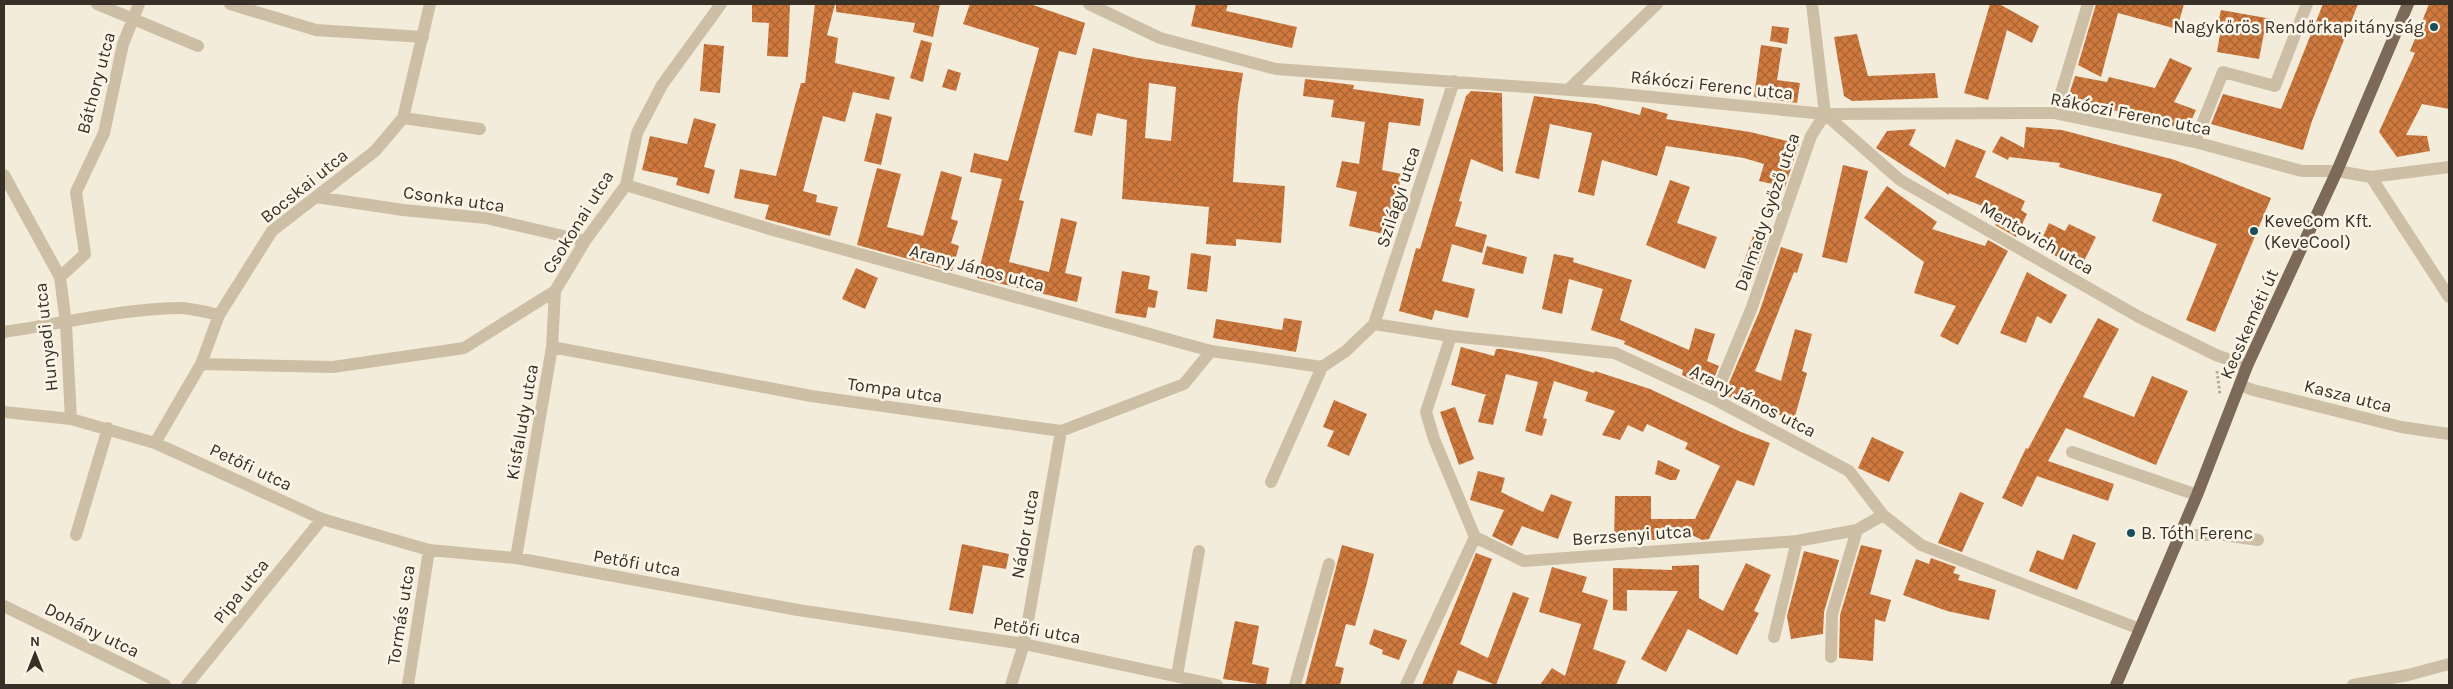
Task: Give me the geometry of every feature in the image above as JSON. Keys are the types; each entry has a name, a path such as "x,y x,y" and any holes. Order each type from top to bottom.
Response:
{"main road":[{"name":"Kecskeméti út","path":"2116,685 2197,495 2247,366 2337,171 2408,4"}],"street":[{"path":"97,4 198,46"},
{"name":"Báthory utca","path":"60,277 85,254 76,192 104,133 123,44 139,4"},
{"path":"230,4 316,30 423,37"},
{"name":"Bocskai utca","path":"155,443 201,364 219,315 272,231 375,151 403,118 430,4"},
{"name":"Csokonai utca","path":"201,364 333,368 464,348 555,291 585,242 626,185 637,133 662,84 720,4"},
{"name":"Rákóczi Ferenc utca","path":"1089,4 1160,38 1276,69 1568,90 1826,114 2055,113 2195,142 2302,171 2337,171 2371,177 2449,167"},
{"path":"1568,90 1657,4"},
{"path":"1812,4 1826,114"},
{"path":"2055,113 2088,4"},
{"path":"2195,142 2223,72 2275,86 2307,4"},
{"name":"Szilágyi utca","path":"1374,324 1454,81"},
{"name":"Mentovich utca","path":"1826,114 1900,180 2139,317 2216,355 2247,366"},
{"name":"Dalmady Győző utca","path":"1714,399 1752,307 1811,136 1826,114"},
{"path":"403,118 480,129"},
{"name":"Hunyadi utca","path":"4,175 60,277 66,324 71,419"},
{"path":"2371,177 2449,297"},
{"name":"Arany János utca","path":"626,185 773,230 1211,351 1322,367"},
{"name":"Csonka utca","path":"316,197 403,210 486,218 585,242"},
{"name":"Kisfaludy utca","path":"516,558 552,347 555,291"},
{"path":"4,332 66,324 115,313 180,308 219,315"},
{"path":"1271,482 1322,367 1346,351 1374,324"},
{"name":"Arany János utca","path":"1374,324 1451,336 1615,353 1714,399 1849,471 1883,515 1921,545 2140,629"},
{"path":"1406,685 1475,537 1434,439 1426,412 1451,336"},
{"name":"Tompa utca","path":"552,347 811,396 1061,430 1184,384 1211,351"},
{"name":"Kasza utca","path":"2240,385 2252,390 2401,427 2449,434"},
{"name":"Petőfi utca","path":"4,412 71,419 108,428 155,443 322,519 429,550 516,558 798,610 1024,644 1217,685"},
{"path":"76,535 108,428"},
{"name":"Nádor utca","path":"1011,685 1024,644 1061,430"},
{"path":"2072,452 2179,491 2197,495"},
{"name":"Berzsenyi utca","path":"1475,537 1524,561 1797,541 1856,530 1883,515"},
{"name":"Pipa utca","path":"187,685 322,519"},
{"path":"1831,657 1832,614 1856,530"},
{"path":"2179,534 2224,535 2258,540"},
{"path":"1774,637 1797,541"},
{"name":"Tormás utca","path":"408,685 429,550"},
{"path":"1177,675 1199,551"},
{"path":"1295,685 1329,564"},
{"name":"Dohány utca","path":"4,606 165,685"},
{"path":"2353,685 2408,675 2449,664"}],"building":[{"path":"752,4 790,4 788,57 767,56 769,23 752,22"},
{"path":"815,4 835,4 827,35 838,38 835,63 895,77 889,100 853,92 845,122 823,116 803,191 817,195 816,202 838,207 830,236 765,219 769,205 734,198 740,169 776,176 801,83 805,83"},
{"path":"836,4 940,4 933,37 913,32 915,23 836,12"},
{"path":"970,4 1030,4 1085,23 1076,55 1059,51 1019,200 1024,201 1009,262 1049,272 1061,218 1077,222 1065,273 1082,277 1077,302 977,278 1002,179 970,172 974,153 1008,161 1039,48 963,24"},
{"path":"1196,4 1228,4 1226,11 1297,27 1292,48 1191,26"},
{"path":"1990,4 1999,4 2039,26 2032,43 2007,30 1988,100 1964,93"},
{"path":"2096,4 2184,4 2177,29 2118,13 2101,77 2078,65"},
{"path":"2323,4 2358,4 2312,121 2303,150 2211,124 2223,94 2281,109"},
{"path":"2429,4 2449,4 2449,109 2422,104 2406,135 2427,136 2430,151 2397,157 2379,132 2415,53 2410,51"},
{"path":"2221,10 2272,19 2269,35 2264,33 2259,59 2217,52 2221,28 2217,27"},
{"path":"1772,26 1789,28 1787,44 1770,41"},
{"path":"1857,34 1868,76 1935,73 1938,98 1852,101 1844,96 1834,37"},
{"path":"921,40 932,43 923,82 910,78"},
{"path":"704,44 724,46 720,93 700,91"},
{"path":"1761,45 1782,48 1777,80 1800,83 1797,103 1754,97"},
{"path":"1093,48 1138,58 1243,73 1238,104 1233,182 1285,186 1281,243 1236,239 1236,246 1206,244 1209,207 1122,199 1127,120 1097,113 1092,136 1074,132","holes":["1149,83 1176,87 1171,141 1145,138"]},
{"path":"2170,58 2192,68 2174,102 2196,110 2187,130 2068,98 2075,76 2107,82 2109,77 2155,88"},
{"path":"948,69 961,73 956,91 942,87"},
{"path":"1305,79 1354,85 1353,89 1424,99 1420,126 1389,122 1382,170 1402,174 1388,235 1349,226 1357,192 1336,187 1342,161 1359,164 1365,122 1331,117 1334,100 1303,96"},
{"path":"1471,91 1502,93 1503,172 1471,159 1459,201 1462,202 1455,226 1487,235 1482,253 1452,244 1442,281 1475,289 1468,318 1435,310 1432,320 1399,311 1416,248 1420,249 1466,96"},
{"path":"1534,96 1596,104 1640,115 1642,107 1668,114 1666,119 1750,132 1799,144 1785,187 1759,181 1764,164 1744,158 1666,146 1657,176 1602,160 1594,196 1578,192 1592,133 1550,124 1539,179 1515,173"},
{"path":"876,113 892,117 881,165 864,161"},
{"path":"694,118 716,124 704,167 715,170 709,194 676,185 678,178 642,170 650,136 687,144"},
{"path":"2026,127 2062,130 2175,160 2271,198 2215,332 2186,320 2217,244 2152,221 2162,194 2059,167 2060,163 2009,157 2008,160 1992,152 2001,136 2024,148"},
{"path":"1916,129 1909,145 1945,168 1956,139 1986,151 1975,177 2025,201 2021,210 2027,214 2016,237 1995,225 1997,222 1982,214 1985,207 1949,193 1949,195 1876,148 1887,131"},
{"path":"1843,165 1868,171 1847,263 1822,257"},
{"path":"877,168 901,174 887,227 923,236 941,171 962,177 951,219 958,221 951,243 959,246 952,271 857,245"},
{"path":"1670,180 1690,187 1677,223 1717,237 1705,269 1646,245"},
{"path":"1887,186 1937,222 1932,229 1985,246 1988,240 2008,251 1958,345 1940,336 1956,306 1914,293 1924,262 1864,218"},
{"path":"2049,223 2065,231 2069,224 2096,237 2081,267 2038,248"},
{"path":"1753,236 1766,241 1752,281 1739,276"},
{"path":"1487,246 1527,257 1523,274 1482,264"},
{"path":"1781,247 1803,254 1797,273 1794,272 1755,371 1781,381 1795,329 1812,334 1802,371 1807,373 1794,420 1724,395 1760,310"},
{"path":"1191,253 1211,256 1207,292 1187,289"},
{"path":"1554,254 1574,258 1573,262 1632,280 1620,320 1689,350 1695,328 1715,334 1707,361 1719,366 1710,388 1682,375 1683,370 1624,344 1625,341 1591,330 1603,289 1569,279 1562,314 1542,309"},
{"path":"856,268 878,278 865,309 842,299"},
{"path":"1122,271 1150,276 1148,289 1158,291 1155,308 1148,307 1146,318 1115,313"},
{"path":"2027,272 2067,295 2051,324 2037,316 2026,343 2000,333"},
{"path":"1284,318 1302,321 1296,352 1213,338 1216,319 1282,330"},
{"path":"2098,318 2119,329 2083,397 2134,417 2152,376 2188,391 2156,465 2066,428 2048,461 2114,484 2108,501 2037,476 2022,507 2002,498 2026,448 2028,449"},
{"path":"1461,347 1494,356 1496,349 1501,349 1545,358 1594,373 1595,371 1650,389 1741,432 1770,443 1754,486 1737,480 1709,539 1702,540 1678,528 1678,540 1614,540 1615,496 1651,496 1651,519 1695,519 1720,466 1685,449 1688,443 1647,424 1643,432 1628,425 1620,440 1602,435 1615,411 1585,401 1588,392 1554,381 1543,418 1547,419 1542,436 1525,431 1538,382 1506,374 1493,425 1478,422 1485,396 1487,395 1451,385"},
{"path":"1334,400 1367,414 1349,456 1327,446 1334,431 1323,427"},
{"path":"1455,407 1474,459 1459,465 1440,412"},
{"path":"1872,437 1904,452 1889,482 1858,468"},
{"path":"1658,460 1680,470 1676,480 1670,480 1655,474"},
{"path":"1478,471 1505,478 1501,492 1543,512 1551,494 1572,502 1558,539 1522,526 1512,546 1492,536 1504,510 1470,500"},
{"path":"1960,492 1984,503 1962,552 1938,543"},
{"path":"2073,534 2096,543 2077,590 2029,571 2037,550 2063,560"},
{"path":"962,544 1009,554 1006,569 983,565 973,614 949,610"},
{"path":"1342,545 1374,554 1367,583 1355,626 1346,624 1335,666 1344,668 1340,685 1305,685"},
{"path":"1861,545 1882,550 1870,594 1891,600 1885,622 1875,619 1873,661 1839,658 1840,615"},
{"path":"1804,551 1839,560 1824,612 1823,634 1791,639 1787,616"},
{"path":"1476,553 1492,559 1460,644 1488,658 1513,592 1529,598 1496,685 1458,670 1452,685 1422,685"},
{"path":"1931,558 1956,567 1953,573 1960,575 1958,580 1996,590 1989,620 1947,611 1903,595 1916,559 1929,564"},
{"path":"1746,563 1771,575 1754,611 1759,613 1737,655 1688,629 1666,672 1641,659 1678,591 1627,590 1627,611 1613,610 1613,568 1672,570 1672,566 1699,565 1699,598 1723,611"},
{"path":"1552,567 1587,577 1582,592 1608,600 1593,649 1626,661 1616,685 1540,685 1552,668 1565,676 1581,624 1539,612"},
{"path":"1235,621 1259,626 1252,664 1269,668 1266,685 1223,679"},
{"path":"1374,629 1407,640 1399,660 1382,654 1383,650 1369,644"}],"place":[{"name":"Nagykőrös Rendőrkapitányság","path":"2434,27"},
{"name":"KeveCom Kft. (KeveCool)","path":"2254,231"},
{"name":"B. Tóth Ferenc","path":"2131,533"}]}
